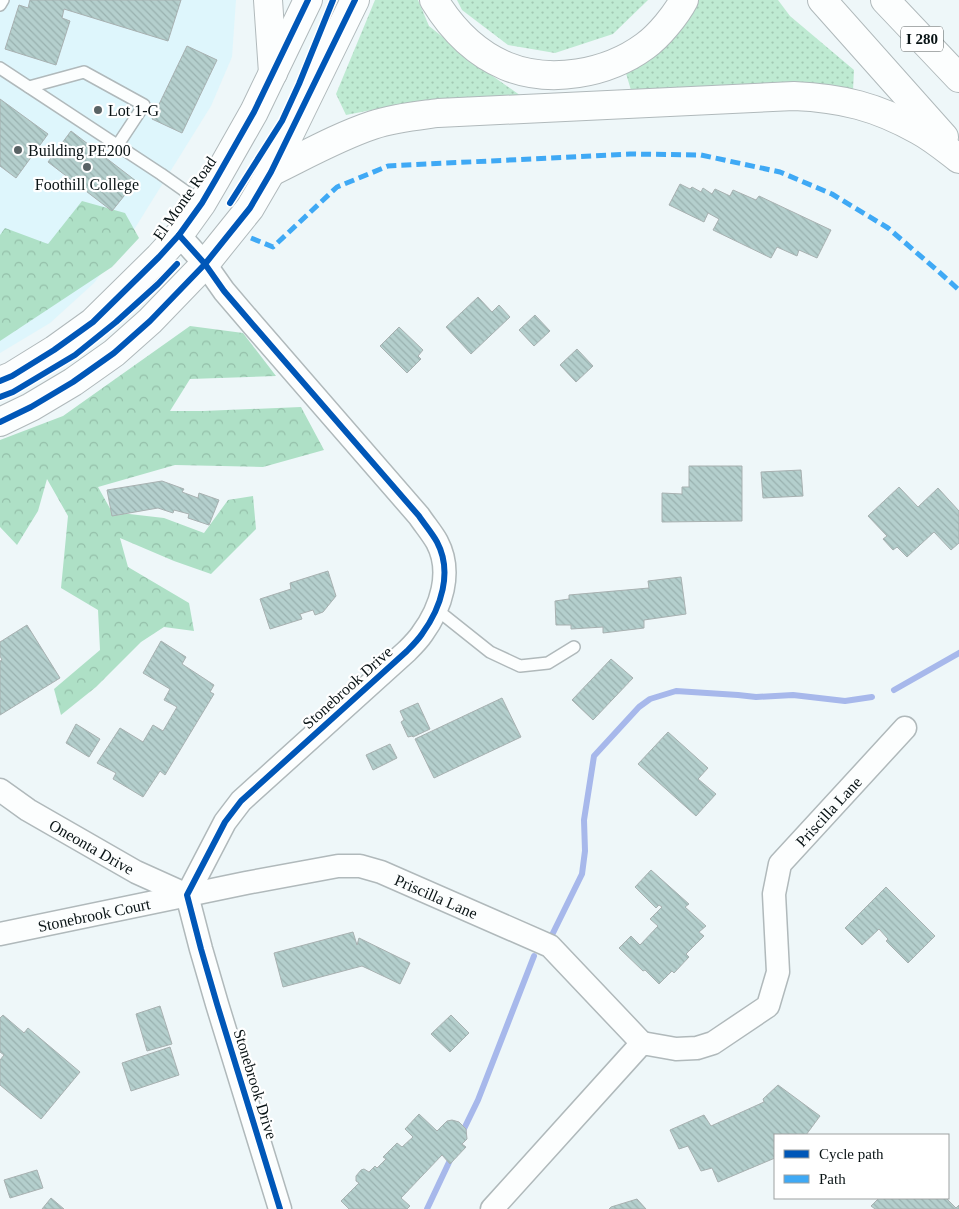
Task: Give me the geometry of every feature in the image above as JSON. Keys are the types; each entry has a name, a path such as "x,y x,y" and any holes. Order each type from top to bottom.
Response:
{"main road":[{"path":"268,0 273,73"},
{"name":"El Monte Road","path":"0,381 12,376 54,350 93,322 179,235 202,202 254,112 308,0"},
{"path":"0,422 31,408 73,382 114,353 150,322 205,264 250,208 271,172 355,0"},
{"path":"434,0 444,17 463,38 484,54 507,66 532,73 561,76 591,72 619,62 646,46 668,24 684,0"},
{"path":"822,0 959,154"},
{"name":"I 280","path":"885,0 959,78"},
{"path":"271,172 373,125 404,117 438,113 794,96 828,98 870,108 920,131 959,159"}],"street":[{"name":"Stonebrook Drive","path":"179,235 205,264 230,298 419,516 437,543 443,560 445,577 441,597 422,634 407,651 241,801 225,822 187,895 216,1004 280,1209"},
{"name":"Priscilla Lane","path":"187,895 338,866 360,866 381,872 550,946 642,1043 676,1050 697,1048 713,1043 768,1006 778,972 774,894 780,864 905,728"},
{"name":"Oneonta Drive","path":"0,790 28,810 136,872 187,895"},
{"name":"Stonebrook Court","path":"0,934 187,895"},
{"path":"492,1209 642,1043"}],"lane":[{"path":"0,5 3,0"},
{"path":"0,68 202,202"},
{"path":"29,87 84,72 144,105 117,146"},
{"path":"436,609 490,652 520,666 548,664 574,647"}],"shaded area":[{"name":"Foothill College","path":"0,0 236,0 232,57 211,106 135,228 94,283 50,323 0,353"}],"green space":[{"path":"375,0 418,0 429,26 484,70 524,98 387,107 346,115 336,94"},
{"path":"457,0 648,0 613,34 555,53 508,45 462,10"},
{"path":"692,0 778,0 790,16 854,70 853,91 800,82 633,97 625,70"},
{"path":"82,201 125,213 139,238 112,267 0,341 0,235 5,228 48,244"},
{"path":"190,326 243,333 276,376 190,379 170,411 301,407 324,450 263,467 175,465 98,487 112,512 164,518 204,533 228,500 253,496 256,529 211,574 174,561 120,538 128,567 189,603 194,631 164,627 141,642 96,687 61,715 54,689 100,650 98,610 61,588 68,516 47,479 38,511 17,545 0,527 0,440 63,416"}],"building":[{"path":"30,0 181,0 168,41 64,9 62,18 70,21 56,65 5,49 19,5 28,8"},
{"path":"187,46 217,60 182,133 152,119"},
{"name":"Building PE200","path":"0,99 48,134 16,178 0,166"},
{"path":"71,131 136,181 112,211 48,162"},
{"path":"680,184 701,192 703,188 712,194 715,189 730,196 733,190 756,200 759,196 831,230 817,258 799,250 797,256 777,247 771,258 713,230 719,219 708,213 704,222 669,205"},
{"path":"478,297 492,312 499,305 510,317 471,354 446,327"},
{"path":"535,315 550,331 534,346 519,330"},
{"path":"399,327 423,350 418,356 421,359 407,373 380,346"},
{"path":"577,349 593,366 576,382 560,365"},
{"path":"689,466 742,466 742,521 662,522 662,493 682,494 682,487 689,487"},
{"path":"801,470 803,496 763,498 761,472"},
{"path":"162,481 184,489 182,492 198,498 199,493 219,500 209,525 188,518 189,514 174,510 173,513 158,508 112,516 107,490"},
{"path":"899,487 918,507 938,488 959,511 959,543 951,550 934,532 907,557 897,547 893,550 883,539 887,536 868,516"},
{"path":"328,571 336,596 323,612 315,615 313,610 300,614 302,619 270,629 260,599 291,589 290,583"},
{"path":"681,577 686,614 644,620 644,628 603,633 603,627 571,629 571,625 556,625 555,601 569,599 569,595 649,588 648,581"},
{"path":"27,625 60,678 0,715 0,661 2,660 0,656 0,642"},
{"path":"161,641 186,657 182,664 214,685 210,692 214,694 165,775 160,771 143,797 113,779 116,773 97,763 120,728 143,742 153,725 163,731 177,707 164,700 170,689 143,673"},
{"path":"611,659 633,678 593,720 572,700"},
{"path":"502,698 521,737 434,778 415,739"},
{"path":"418,703 430,729 413,737 408,737 401,722 404,720 400,711"},
{"path":"76,724 100,739 89,757 66,743"},
{"path":"668,732 708,768 698,779 716,794 696,816 638,764"},
{"path":"390,744 397,758 373,770 366,755"},
{"path":"651,870 689,904 685,907 706,926 699,932 704,936 686,954 689,957 674,973 672,971 659,984 619,948 631,936 640,945 658,926 650,919 662,907 659,905 656,908 635,887"},
{"path":"886,887 935,936 908,963 886,941 888,939 879,929 862,945 845,928"},
{"path":"353,932 357,945 359,938 410,963 400,984 362,966 283,987 274,953"},
{"path":"160,1006 172,1044 147,1051 136,1014"},
{"path":"3,1015 24,1033 28,1028 80,1072 41,1119 0,1085 0,1060 4,1055 0,1052 0,1018"},
{"path":"451,1015 469,1033 450,1052 431,1034"},
{"path":"170,1047 179,1075 131,1091 122,1063"},
{"path":"778,1085 820,1116 807,1134 774,1134 774,1158 718,1182 712,1168 701,1171 688,1146 679,1149 670,1130 704,1115 711,1126 764,1102 763,1099"},
{"path":"419,1114 437,1131 447,1121 459,1122 466,1129 467,1139 462,1144 466,1147 450,1164 442,1155 401,1198 410,1206 407,1209 349,1209 341,1201 359,1183 356,1181 356,1176 361,1170 364,1169 369,1172 375,1166 377,1168 386,1159 383,1157 397,1143 402,1147 413,1137 405,1129"},
{"path":"37,1170 43,1188 10,1198 4,1180"},
{"path":"51,1198 64,1209 42,1209"},
{"path":"637,1199 646,1209 609,1209 611,1207"},
{"path":"878,1199 947,1199 956,1208 959,1205 959,1209 875,1209 871,1206"}],"waterway":[{"path":"894,690 959,653"},
{"path":"552,935 582,874 585,851 584,820 594,756 639,707 650,699 676,691 756,697 793,695 845,701 872,697"},
{"path":"461,1135 478,1100 534,956"},
{"path":"427,1209 452,1156"}],"marked path":[{"path":"251,238 273,247 337,187 388,166 630,154 701,155 780,172 832,194 888,228 959,290"}],"cycle path":[{"path":"0,381 12,376 54,350 93,322 179,235 202,203 254,112 308,0"},
{"path":"230,203 282,121 333,0"},
{"path":"0,422 31,407 73,382 114,353 150,321 205,264 250,208 271,172 355,0"},
{"path":"179,235 205,264 224,291 419,516 437,542 444,565 443,590 435,613 419,638 241,801 225,822 187,895 217,1004 280,1209"},
{"path":"0,397 13,392 75,355 116,322 177,264"}],"place":[{"name":"Lot 1-G","path":"98,110"},
{"name":"Building PE200","path":"18,150"},
{"name":"Foothill College","path":"87,167"}]}
